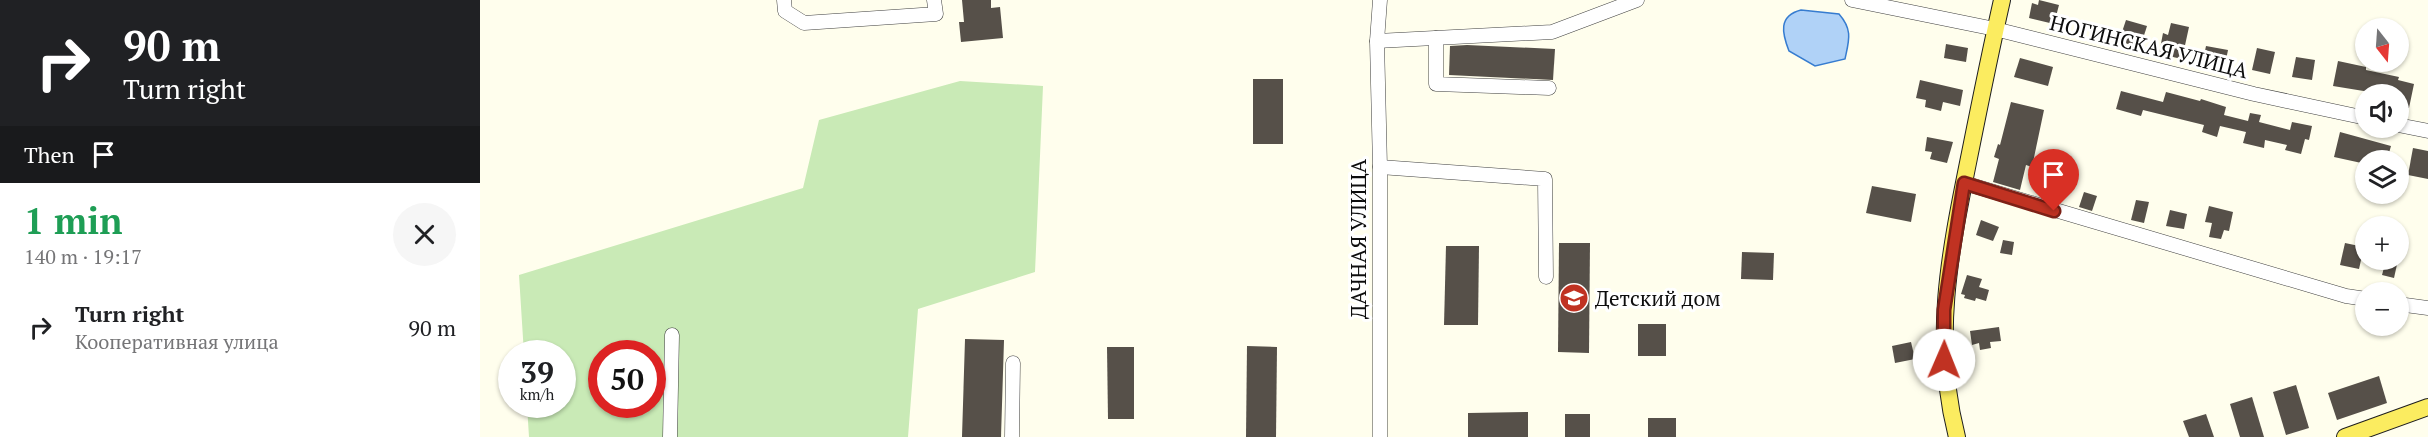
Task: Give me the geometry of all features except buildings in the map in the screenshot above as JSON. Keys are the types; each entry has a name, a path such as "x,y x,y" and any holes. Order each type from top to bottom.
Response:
{"main road":[{"path":"1957,437 1944,360 1944,310 1964,183 2002,0"},
{"path":"2345,437 2427,411"}],"street":[{"path":"784,6 804,23 936,14 934,0"},
{"name":"ДАЧНАЯ УЛИЦА","path":"1380,0 1377,41 1380,167 1380,437"},
{"path":"1377,41 1552,32 1637,0"},
{"name":"НОГИНСКАЯ УЛИЦА","path":"1852,0 1995,29 2254,94 2355,116"},
{"path":"1436,38 1436,84 1549,88"},
{"path":"2409,127 2428,131"},
{"path":"1380,167 1545,179 1546,277"},
{"path":"1964,183 2145,238 2355,297"},
{"path":"2409,305 2428,308"},
{"path":"670,437 672,335"},
{"path":"1011,437 1013,363"}],"green space":[{"path":"960,81 1043,86 1035,272 918,309 908,437 529,437 528,418 576,418 576,340 523,340 519,275 803,188 819,120"}],"water":[{"path":"1801,10 1839,14 1848,30 1849,41 1845,59 1815,66 1789,51 1784,32 1785,21 1788,16"}],"place":[{"name":"Детский дом","path":"1574,298"}],"route":[{"path":"1944,360 1944,310 1964,183 2054,211"}]}
